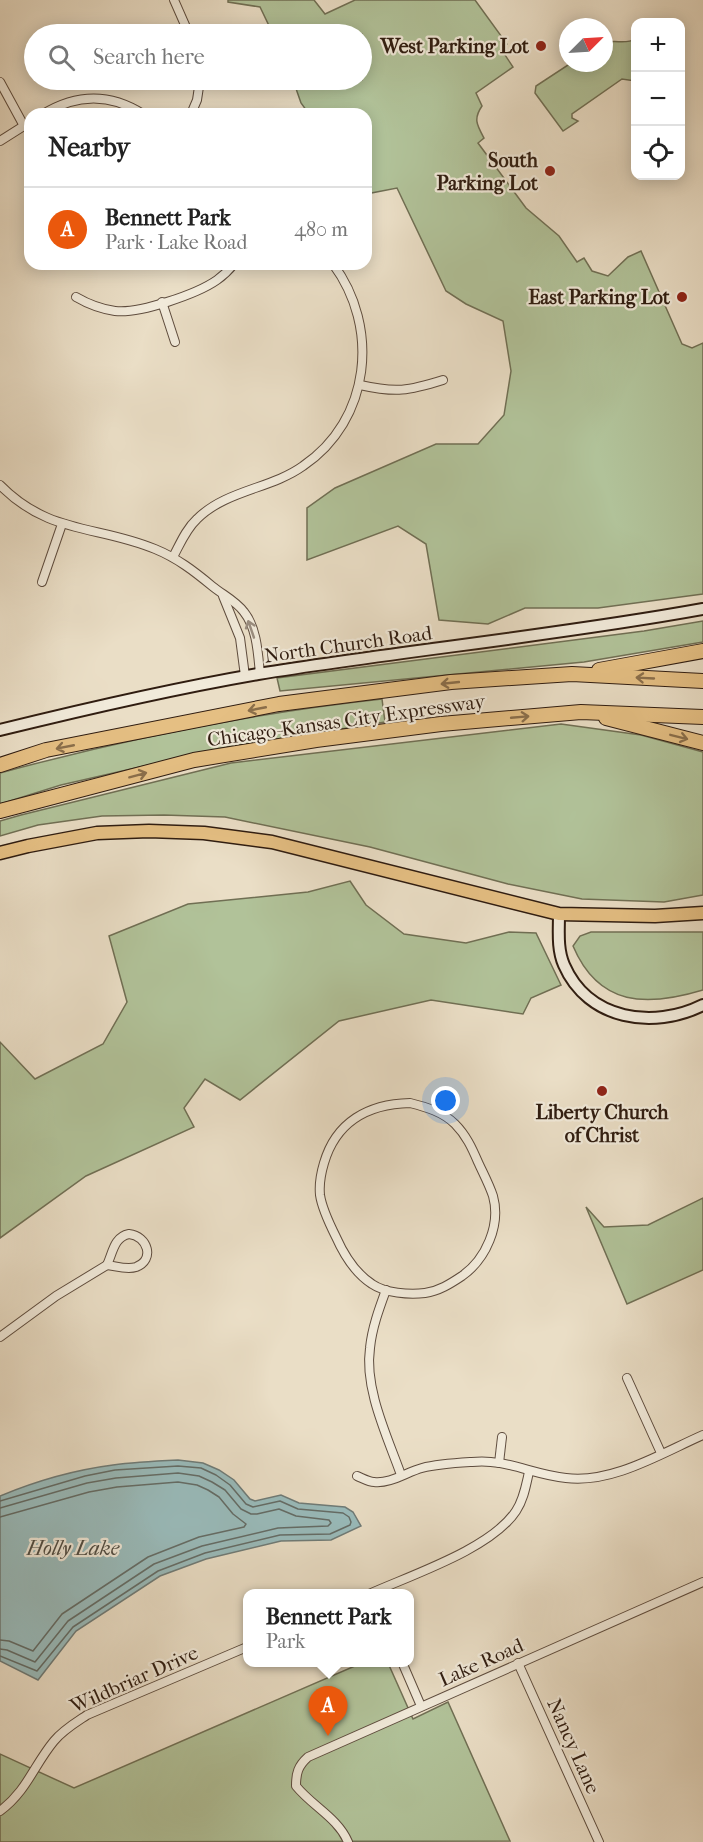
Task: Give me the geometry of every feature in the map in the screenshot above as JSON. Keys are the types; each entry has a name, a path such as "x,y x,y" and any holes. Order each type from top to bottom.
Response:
{"highway":[{"path":"572,675 703,651"},
{"name":"Chicago-Kansas City Expressway","path":"0,765 46,750 279,704 451,682 572,675 703,681"},
{"path":"581,712 703,743"},
{"name":"Chicago-Kansas City Expressway","path":"0,811 194,760 304,741 441,724 581,712 703,717"}],"main road":[{"name":"North Church Road","path":"0,730 117,701 245,676 630,622 703,609"},
{"path":"0,854 28,846 97,833 149,831 204,833 272,842 559,914 655,916 703,913"},
{"path":"559,914 559,946 563,963 579,990 594,1002 611,1012 629,1018 666,1018 693,1011 703,1005"}],"street":[{"path":"174,0 185,24"},
{"path":"0,82 24,119"},
{"path":"194,108 198,90"},
{"path":"55,108 67,102 92,97 119,102 131,108"},
{"path":"0,141 24,126"},
{"path":"76,297 89,304 116,311 145,308 205,287 216,281 228,270"},
{"path":"172,557 188,530 206,510 291,474 317,455 340,430 360,385 364,351 360,320 350,290 337,270"},
{"path":"162,302 175,342"},
{"path":"360,385 398,391 412,390 444,380"},
{"path":"0,485 32,510 62,524 135,542 172,557 191,569 245,613 252,626 260,674"},
{"path":"42,582 62,524"},
{"path":"222,595 240,638 245,676"},
{"path":"410,1103 424,1106 446,1117 464,1135 489,1186 495,1211 491,1236 485,1251 469,1271 448,1285 423,1293 386,1290 372,1284 343,1253 320,1195 321,1171 328,1149 335,1136 346,1124 370,1111 395,1104 410,1103"},
{"path":"0,1337 56,1296 107,1265 115,1243 123,1235 135,1234 144,1241 147,1251 140,1265 130,1268 107,1265"},
{"path":"386,1290 374,1323 369,1351 372,1389 401,1475"},
{"path":"627,1378 660,1453"},
{"path":"357,1476 374,1482 423,1468 475,1461 499,1463 564,1478 594,1478 618,1472 703,1435"},
{"path":"499,1463 502,1437"},
{"path":"380,1589 464,1553 493,1534 515,1512 524,1496 530,1472"},
{"name":"Lake Road","path":"348,1842 344,1831 305,1797 296,1786 300,1764 308,1757 703,1582"},
{"name":"Wildbriar Drive","path":"0,1811 20,1794 48,1749 70,1726 87,1715 243,1649"},
{"name":"Nancy Lane","path":"518,1663 599,1842"},
{"path":"404,1667 421,1706"}],"green space":[{"path":"228,0 314,0 325,14 355,0 475,0 507,44 501,49 513,67 476,93 482,106 477,122 484,138 478,143 526,208 559,236 577,262 584,258 592,271 608,276 628,257 641,251 682,344 692,348 703,343 703,594 598,608 525,608 488,624 439,620 426,544 398,526 307,560 307,508 335,488 436,444 478,444 504,415 511,371 503,321 466,304 446,291 397,188 372,193 372,108 305,108 301,103 296,90 372,90 372,24 268,24 260,7 228,2"},
{"path":"631,41 631,80 622,79 572,114 572,118 578,121 563,131 535,93 536,86 559,71 613,72 613,42"},
{"path":"703,621 703,642 584,662 280,691 277,678 644,631"},
{"path":"382,699 385,722 227,747 61,785 0,804 0,773 190,728"},
{"path":"561,724 641,735 703,752 703,895 664,902 582,899 508,884 370,847 225,817 102,816 38,825 0,836 0,821 231,763"},
{"path":"350,881 366,905 404,934 466,943 509,932 536,933 561,985 531,998 523,1014 431,1000 339,1021 240,1100 205,1079 184,1108 194,1127 86,1176 0,1238 0,1042 35,1079 103,1044 127,1002 109,936 188,904 308,892"},
{"path":"591,932 703,932 703,990 663,999 644,1000 611,991 596,981 573,946 580,936"},
{"path":"703,1198 703,1270 627,1304 586,1207 604,1227 648,1225"},
{"path":"352,1667 390,1667 413,1719 448,1702 510,1841 0,1842 0,1754 74,1788"}],"water":[{"name":"Holly Lake","path":"178,1460 203,1463 219,1470 234,1480 250,1499 255,1501 281,1495 299,1503 345,1507 353,1512 361,1526 331,1540 281,1541 206,1559 160,1576 76,1631 38,1680 0,1661 0,1496 41,1481 98,1467"}],"place":[{"name":"West Parking Lot","path":"541,46"},
{"name":"South Parking Lot","path":"550,171"},
{"name":"East Parking Lot","path":"682,297"},
{"name":"Liberty Church of Christ","path":"602,1091"},
{"name":"Bennett Park","path":"328,1736"}]}
